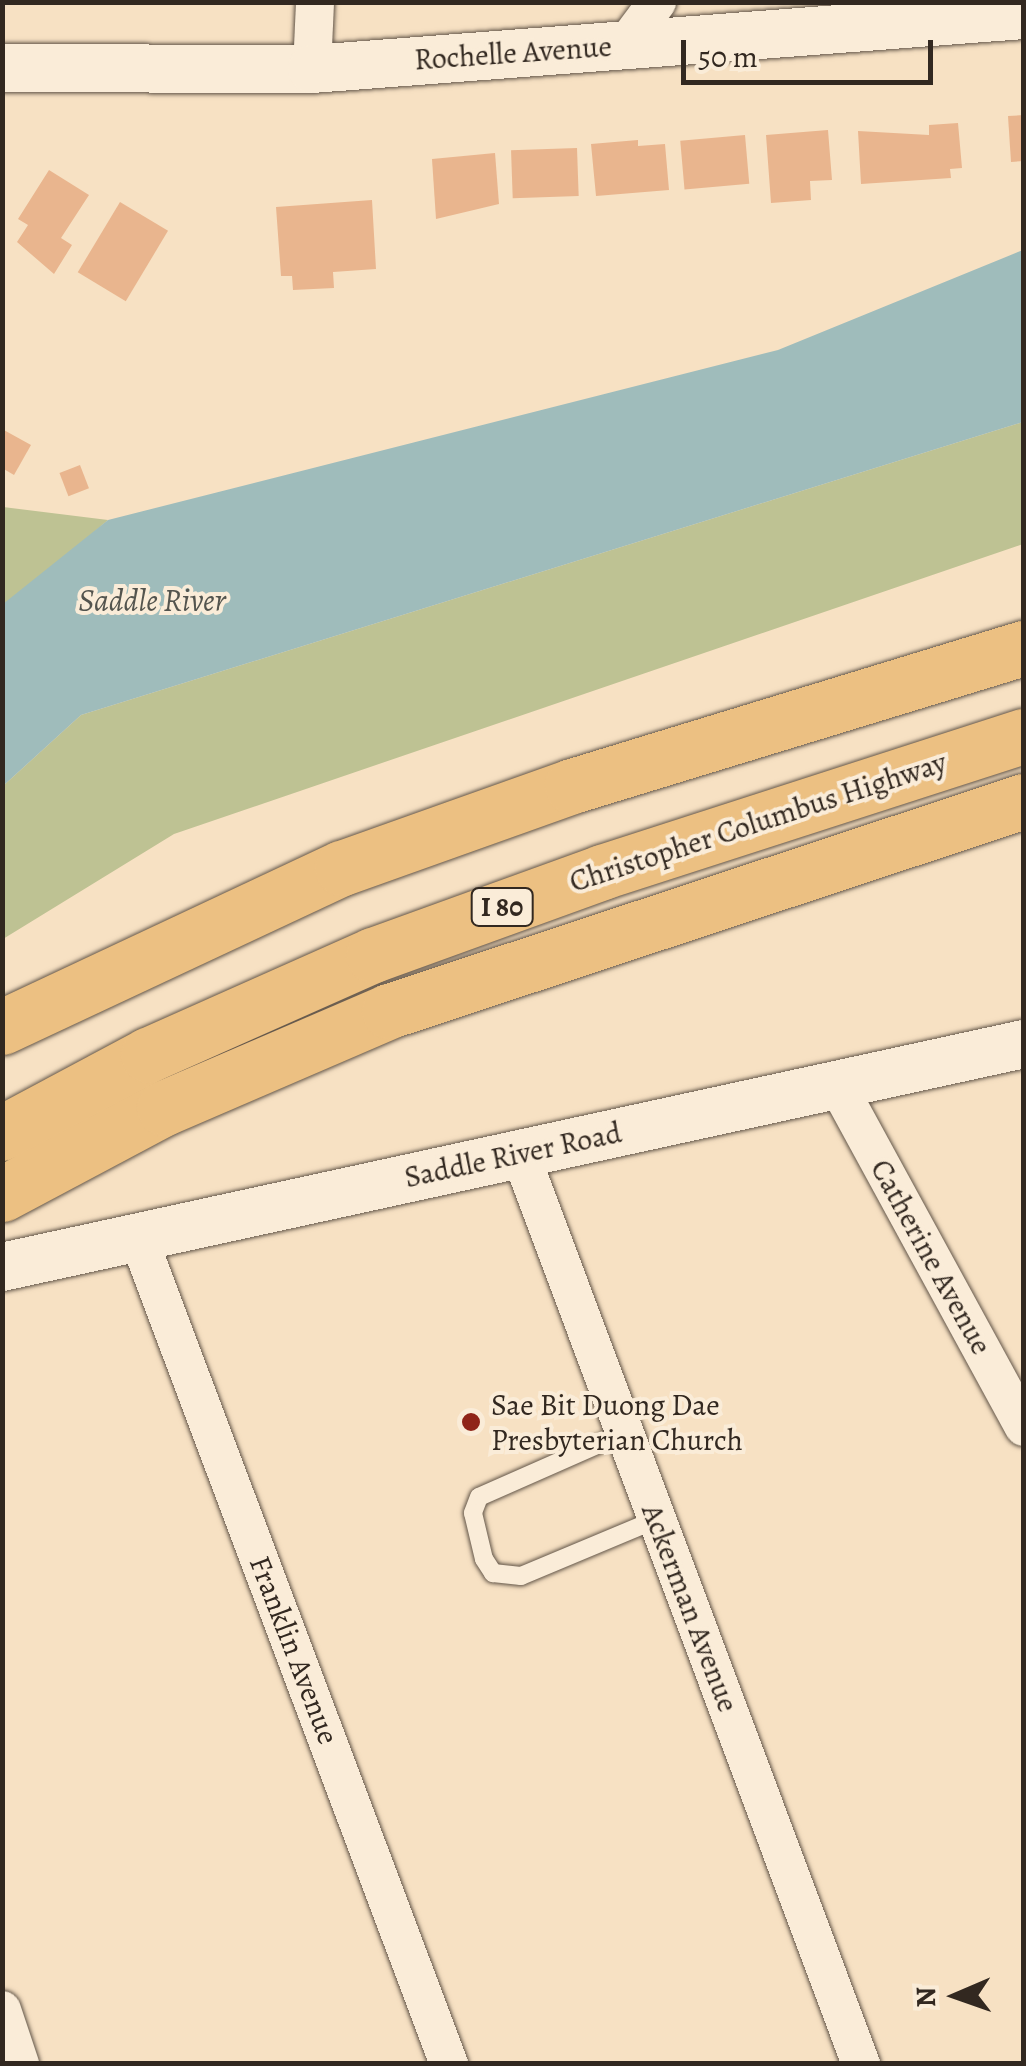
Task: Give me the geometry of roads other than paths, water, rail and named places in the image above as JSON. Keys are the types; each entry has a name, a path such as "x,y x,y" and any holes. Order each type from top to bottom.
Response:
{"highway":[{"path":"2,1027 342,868 572,786 1024,648"},
{"name":"Christopher Columbus Highway","path":"2,1133 164,1048 373,955 602,872 1024,736"},
{"name":"Christopher Columbus Highway","path":"2,1194 164,1108 390,1011 1024,801"}],"street":[{"path":"312,68 315,2"},
{"path":"625,45 657,2"},
{"name":"Rochelle Avenue","path":"2,68 312,68 1024,14"},
{"name":"Saddle River Road","path":"2,1267 520,1153 838,1088 1024,1044"},
{"name":"Catherine Avenue","path":"838,1088 1024,1426"},
{"name":"Ackerman Avenue","path":"520,1153 861,2064"},
{"name":"Franklin Avenue","path":"138,1237 449,2064"},
{"path":"2,2010 20,2064"}],"lane":[{"path":"624,1433 479,1497 473,1513 484,1558 493,1573 522,1576 656,1519"}],"water":[{"name":"Saddle River","path":"1023,250 1023,422 81,715 3,786 3,604 108,520 778,350"}],"place":[{"name":"Sae Bit Duong Dae Presbyterian Church","path":"471,1422"}]}
